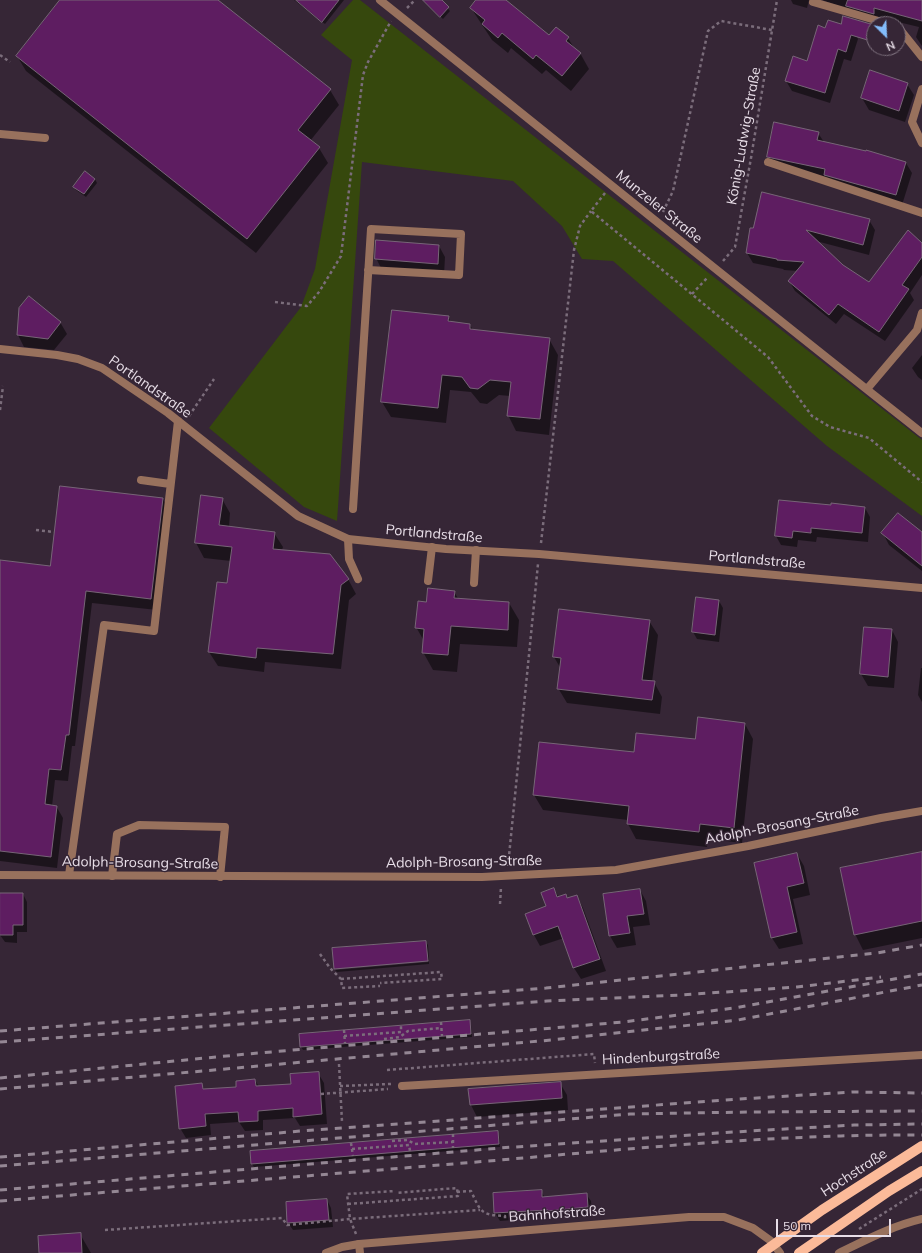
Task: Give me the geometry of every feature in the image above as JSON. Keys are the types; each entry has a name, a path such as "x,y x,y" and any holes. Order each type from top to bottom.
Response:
{"main road":[{"name":"Hochstraße","path":"762,1253 822,1210 922,1146"},
{"path":"799,1253 922,1171"}],"street":[{"name":"Munzeler Straße","path":"380,0 612,185 657,223 922,433"},
{"path":"812,2 866,17"},
{"path":"906,37 922,58"},
{"path":"922,89 912,122 922,143"},
{"path":"0,134 45,138"},
{"path":"768,162 922,213"},
{"path":"353,509 368,270 371,229 461,234 459,276 368,270"},
{"path":"867,389 917,330 922,313"},
{"name":"Portlandstraße","path":"0,349 57,355 102,368 180,423 298,516 348,539 432,547 540,554 922,588"},
{"path":"69,875 104,626 154,631 170,484 180,423"},
{"path":"141,480 170,484"},
{"path":"348,539 349,559 358,579"},
{"path":"428,581 432,547"},
{"path":"474,583 476,550"},
{"name":"Adolph-Brosang-Straße","path":"0,875 220,877 502,876 616,870 748,846 881,818 922,811"},
{"path":"112,876 117,834 139,825 225,827 220,877"},
{"name":"Hindenburgstraße","path":"402,1086 922,1055"},
{"name":"Bahnhofstraße","path":"326,1253 342,1247 359,1244 689,1217 724,1217 753,1228 771,1241 780,1253"},
{"path":"838,1253 903,1223 922,1219"},
{"path":"359,1244 360,1253"}],"path":[{"name":"König-Ludwig-Straße","path":"692,294 735,247 751,158 776,0"},
{"path":"275,302 307,306 319,292 341,256 363,75 368,62 389,23 399,15"},
{"path":"657,223 673,191 708,31 722,21 772,30"},
{"path":"0,55 10,62"},
{"path":"612,185 591,211 768,357 812,416 830,427 869,438 922,482"},
{"path":"180,423 214,379"},
{"path":"0,410 3,386"},
{"path":"36,530 54,532"},
{"path":"500,904 502,876"},
{"path":"320,954 330,968 341,979 342,988 442,979 441,972 341,979"},
{"path":"441,1022 442,1036"},
{"path":"344,1036 401,1032 401,1026"},
{"path":"384,1039 400,1037 408,1031 441,1028"},
{"path":"344,1030 345,1043"},
{"path":"387,1070 594,1054"},
{"path":"339,1064 342,1122"},
{"path":"340,1086 391,1084 402,1086"},
{"path":"320,1094 388,1089"},
{"path":"453,1134 453,1148"},
{"path":"392,1140 407,1140 415,1144 453,1142"},
{"path":"351,1142 353,1156"},
{"path":"352,1149 409,1145 410,1151"},
{"path":"359,1244 350,1219 347,1194 457,1188 458,1192"},
{"path":"856,1231 922,1189"},
{"path":"458,1192 471,1191 480,1210 489,1216 505,1216 506,1231"},
{"path":"348,1204 458,1196 458,1192"},
{"path":"104,1230 282,1218 287,1225 480,1210"}],"green space":[{"path":"353,0 360,0 922,440 922,516 827,446 613,261 582,259 562,226 513,181 362,162 337,521 304,507 209,428 301,307 315,269 352,60 321,35"}],"building":[{"path":"60,0 218,0 331,89 298,130 320,147 247,239 16,56"},
{"path":"296,0 339,0 322,22"},
{"path":"423,0 442,0 449,7 440,17"},
{"path":"476,0 506,0 549,35 556,27 569,37 566,41 581,53 562,76 536,55 533,59 502,33 498,38 482,24 485,20 470,8"},
{"path":"848,0 922,0 922,21 874,8 874,14 846,6"},
{"path":"843,16 866,23 866,40 851,35 846,52 838,49 825,93 785,81 793,56 807,61 818,25 825,28 828,20 841,24"},
{"path":"870,70 908,83 899,111 861,98"},
{"path":"774,122 819,132 817,140 866,150 906,162 896,195 824,175 825,169 767,157"},
{"path":"85,171 95,179 84,194 73,187"},
{"path":"762,192 870,219 863,245 806,230 843,265 869,282 908,230 922,243 922,257 902,285 909,289 879,332 838,304 829,315 788,281 804,262 777,260 746,253 750,228 753,228"},
{"path":"376,240 439,245 438,264 375,259"},
{"path":"29,296 61,322 48,339 17,335 19,308"},
{"path":"392,310 449,316 448,321 470,324 470,329 550,338 540,419 507,416 511,382 490,380 478,389 470,388 462,377 442,375 438,408 381,402"},
{"path":"60,486 163,498 151,599 86,591 69,735 66,735 61,770 49,769 45,804 57,806 51,857 0,851 0,560 50,566"},
{"path":"201,495 223,498 219,525 275,532 273,549 330,554 349,579 341,585 333,654 257,648 256,658 208,652 217,582 227,583 232,547 195,543"},
{"path":"779,500 831,505 831,503 865,507 862,533 811,528 811,533 793,531 792,538 775,536"},
{"path":"898,513 922,532 922,566 881,533"},
{"path":"428,588 455,591 454,598 509,602 508,630 451,626 448,655 422,653 424,629 415,628 418,601 426,602"},
{"path":"696,597 719,600 715,635 692,632"},
{"path":"559,609 650,620 642,680 655,681 652,700 557,689 561,658 553,657"},
{"path":"864,627 892,629 888,677 860,674"},
{"path":"698,717 745,723 734,828 700,824 699,832 627,824 629,806 533,795 539,742 634,752 636,733 695,739"},
{"path":"922,852 922,921 854,935 840,868"},
{"path":"797,853 804,883 787,887 797,932 771,938 754,863"},
{"path":"554,888 557,897 566,894 567,898 577,895 600,959 573,968 558,926 533,935 525,914 546,906 541,893"},
{"path":"640,889 644,914 627,916 630,933 609,936 603,894"},
{"path":"0,893 23,893 23,925 13,925 13,935 0,935"},
{"path":"426,941 428,961 334,969 332,948"},
{"path":"470,1020 471,1034 300,1047 299,1034"},
{"path":"319,1072 322,1114 293,1117 293,1108 258,1111 258,1121 239,1122 238,1112 205,1114 206,1126 179,1129 175,1086 202,1083 203,1089 236,1087 236,1081 255,1079 256,1086 291,1084 290,1074"},
{"path":"561,1082 562,1098 470,1105 468,1089"},
{"path":"498,1131 499,1144 251,1164 250,1151"},
{"path":"542,1190 542,1197 587,1193 588,1207 548,1211 494,1213 493,1193"},
{"path":"327,1199 329,1220 287,1223 286,1202"},
{"path":"81,1233 82,1253 39,1253 38,1236"}],"railway":[{"path":"0,1031 546,988 877,953 922,945"},
{"path":"0,1078 247,1054 623,1022 734,1008 922,974"},
{"path":"0,1042 547,1001 681,995 797,987 881,977"},
{"path":"0,1089 551,1040 738,1020 922,985"},
{"path":"0,1157 301,1131 740,1099 852,1092 922,1093"},
{"path":"0,1166 630,1114 922,1111"},
{"path":"0,1190 500,1148 854,1125 922,1124"},
{"path":"0,1201 763,1139 869,1135 922,1135"}]}
